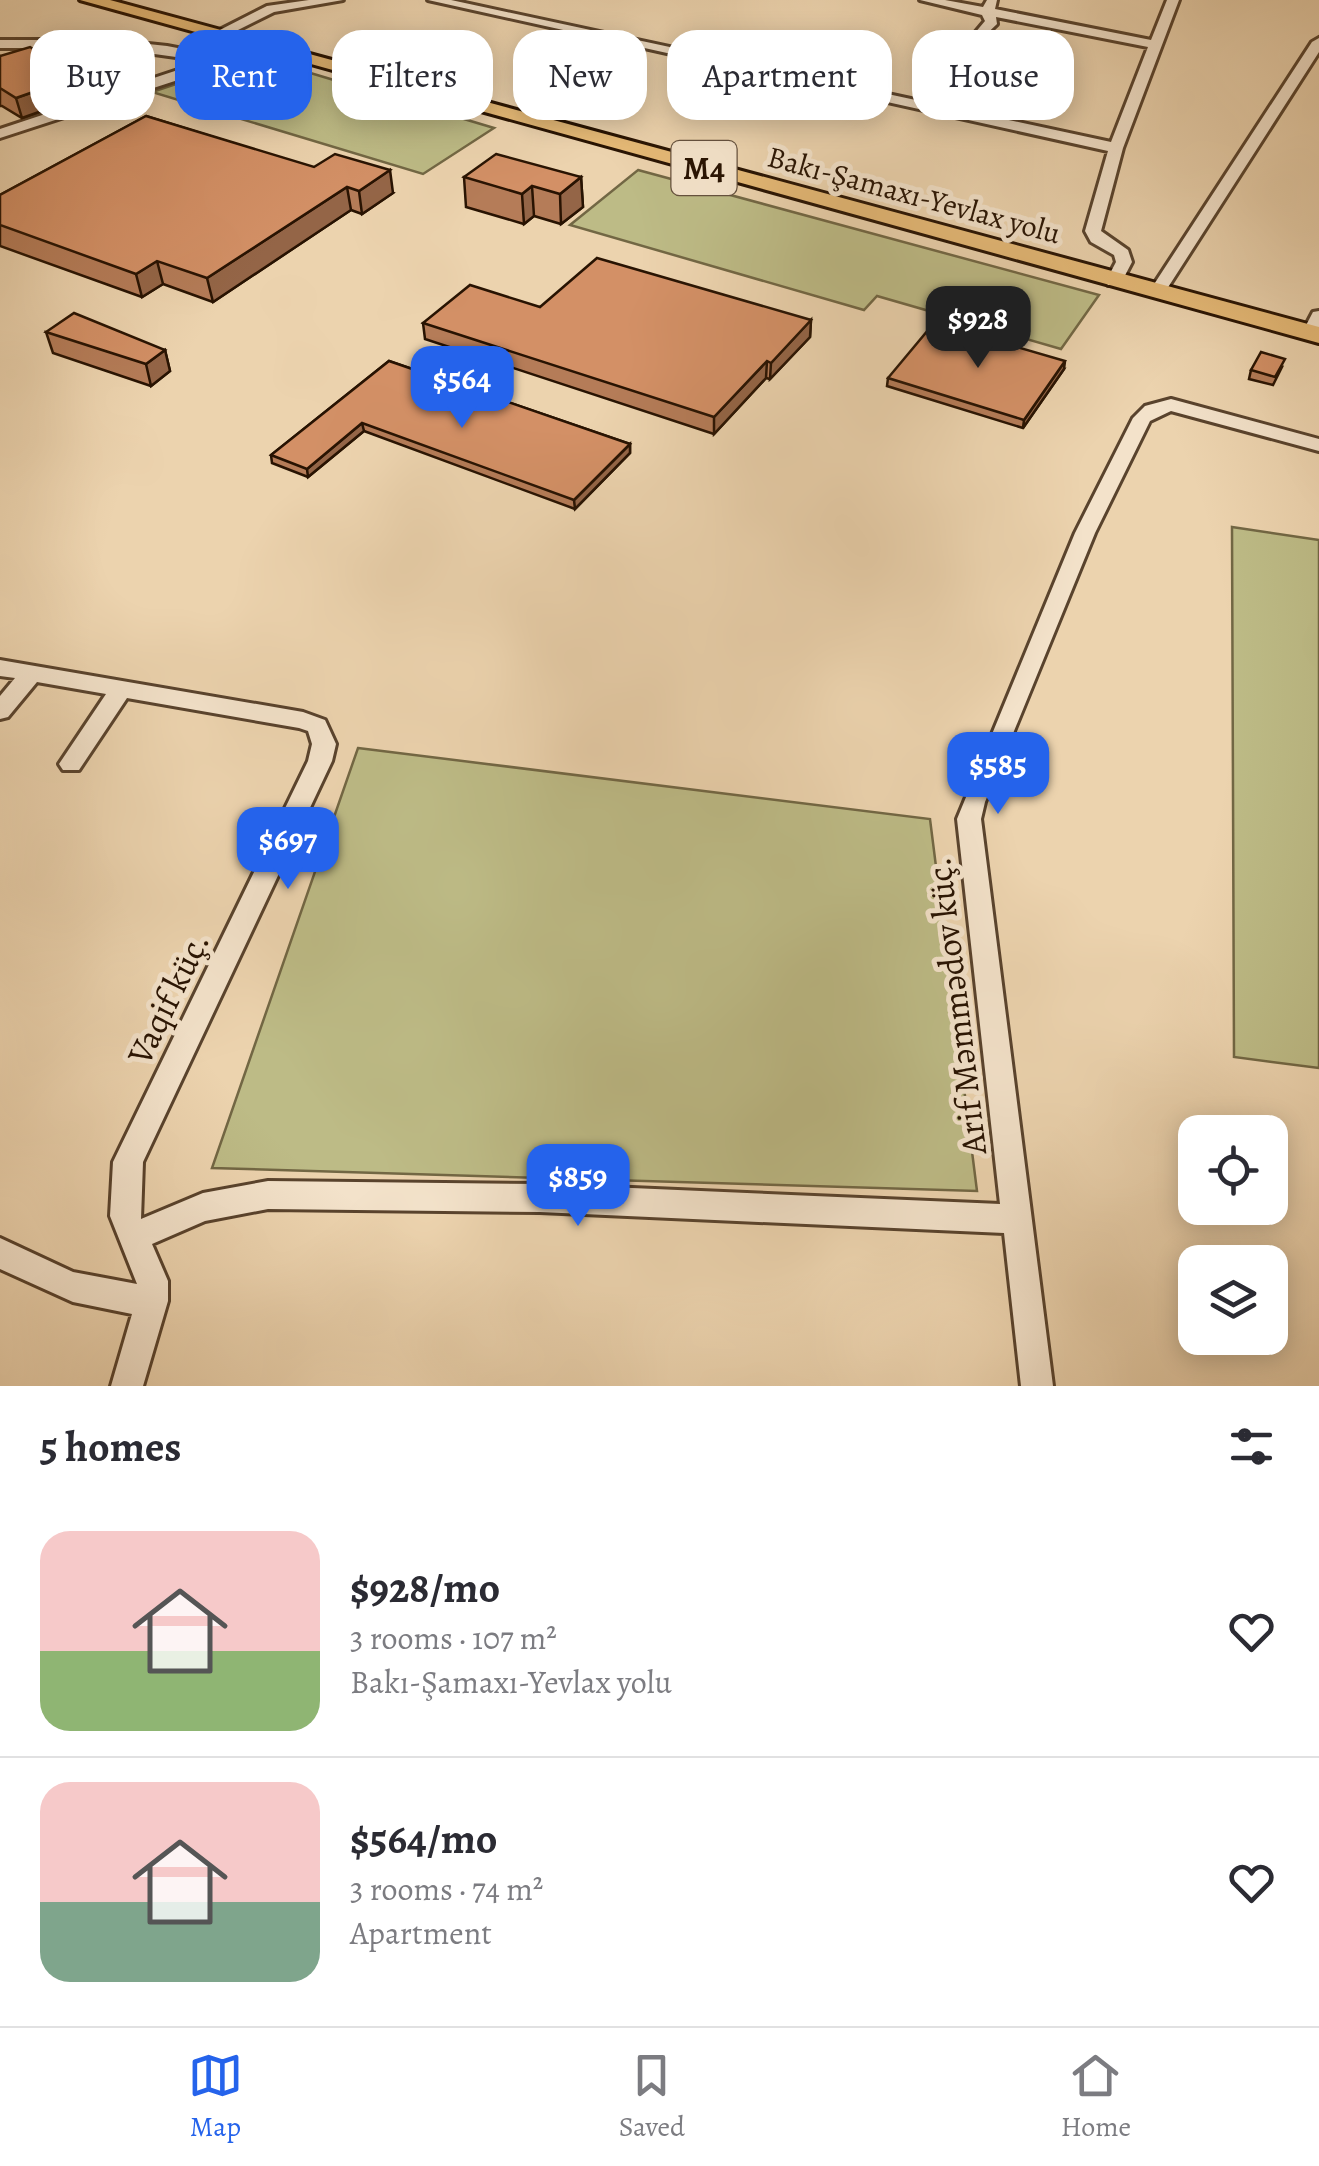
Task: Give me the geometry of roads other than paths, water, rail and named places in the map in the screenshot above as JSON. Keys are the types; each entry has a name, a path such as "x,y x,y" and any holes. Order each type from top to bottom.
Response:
{"highway":[{"name":"Bakı-Şamaxı-Yevlax yolu","path":"90,0 205,30"},
{"name":"Bakı-Şamaxı-Yevlax yolu","path":"312,60 1114,281 1316,328"}],"street":[{"path":"228,30 270,9 337,0"},
{"path":"434,0 1116,148"},
{"path":"926,0 991,6 1158,45"},
{"path":"1114,281 1124,262 1122,253 1096,239 1093,231 1116,148 1173,0"},
{"path":"985,30 992,22 991,6"},
{"path":"1157,292 1319,42"},
{"path":"0,44 175,49"},
{"path":"0,134 175,76"},
{"name":"Arif Məmmədov küç.","path":"1038,1386 970,819 973,802 1085,533 1142,418 1152,410 1170,405 1319,445"},
{"name":"Vaqif küç.","path":"0,668 303,720 317,726 324,744 320,761 128,1162 126,1216 153,1281 152,1302 127,1386"},
{"path":"0,712 32,674"},
{"path":"71,764 121,689"},
{"path":"134,1236 203,1207 268,1195 540,1198 1017,1219"},
{"path":"0,1252 50,1281 106,1297 152,1302"}]}
